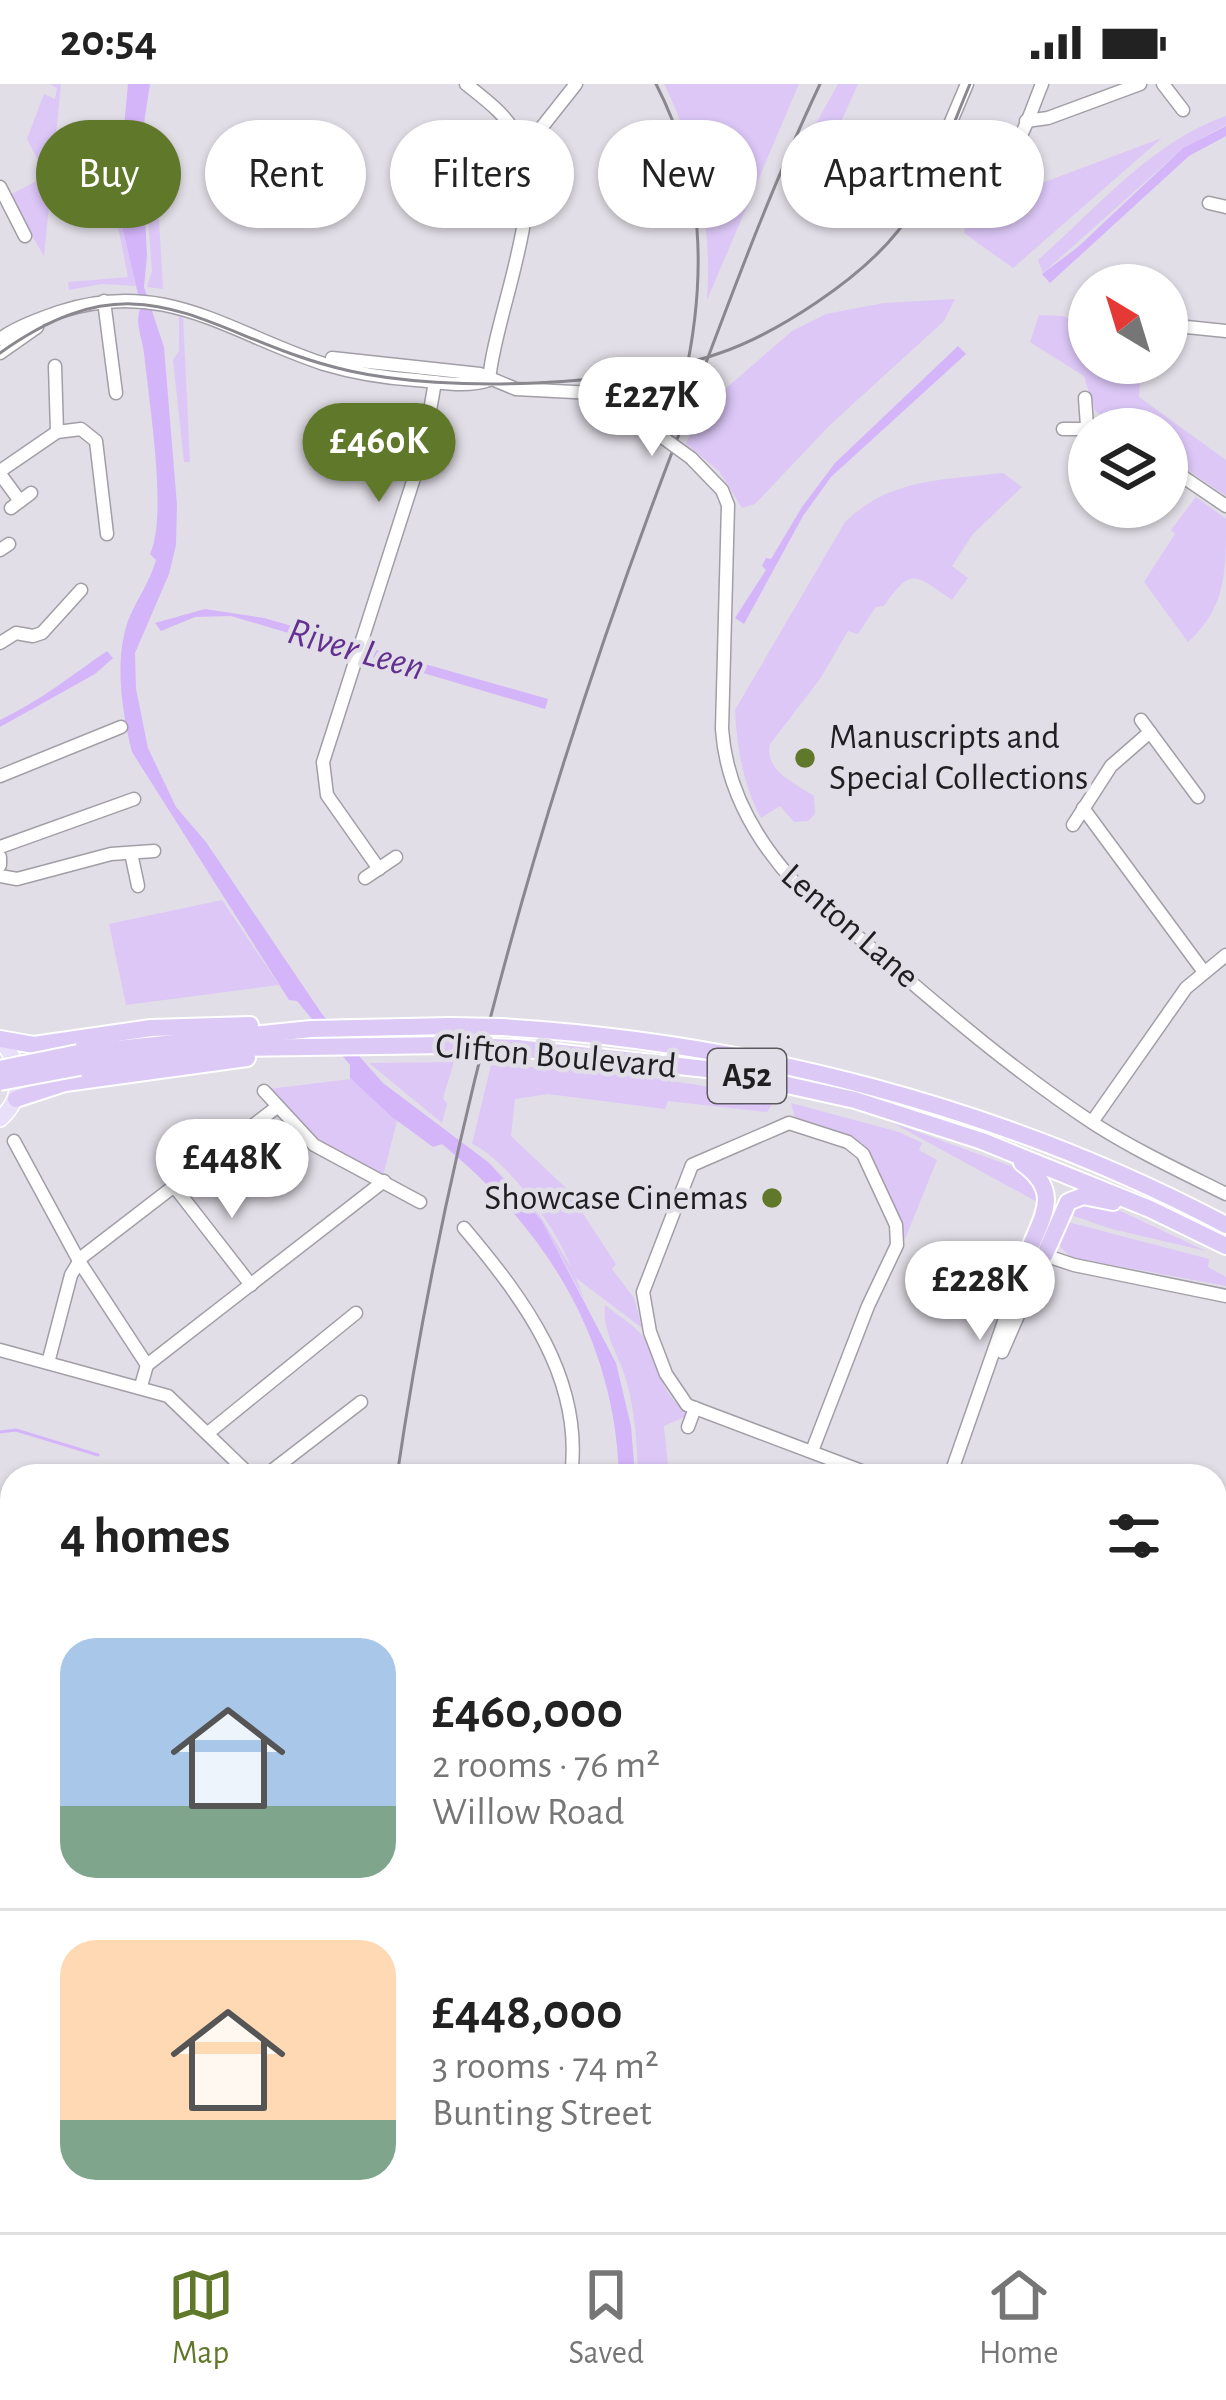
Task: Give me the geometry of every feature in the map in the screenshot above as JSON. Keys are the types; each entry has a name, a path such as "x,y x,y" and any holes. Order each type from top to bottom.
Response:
{"highway":[{"path":"0,1040 34,1046 151,1028 227,1024 315,1038"},
{"name":"Clifton Boulevard","path":"0,1069 450,1026 520,1029 737,1057 859,1085 1086,1158 1226,1225"},
{"name":"Clifton Boulevard","path":"315,1038 517,1048 724,1071 855,1100 982,1141 1150,1209 1226,1246"},
{"path":"6,1113 65,1083 315,1038"},
{"name":"Clifton Boulevard","path":"0,1082 79,1060"},
{"path":"982,1141 1023,1163 1044,1185 1046,1210 1037,1252"},
{"path":"1037,1252 1068,1202 1083,1196 1150,1209"}],"main road":[{"path":"0,1040 17,1066 6,1113"}],"street":[{"path":"466,84 505,120"},
{"path":"548,120 575,84"},
{"path":"952,120 967,84"},
{"path":"1026,120 1042,84"},
{"path":"1033,120 1140,84"},
{"path":"1163,84 1184,110"},
{"path":"0,187 26,236"},
{"path":"1208,203 1226,207"},
{"path":"489,380 522,228"},
{"path":"104,301 117,384"},
{"name":"Lenton Lane","path":"46,317 104,301 159,302 198,312 348,370 435,382 489,380"},
{"path":"0,339 46,317"},
{"path":"0,353 46,317"},
{"path":"1188,327 1226,331"},
{"name":"Lenton Lane","path":"284,348 341,360 480,374 516,389 593,394 691,458 722,490 728,505 723,746 740,801 757,834 795,883 1011,1063 1092,1122 1226,1194"},
{"path":"57,432 59,370"},
{"path":"379,869 332,804 323,777 325,750 423,450 435,382 423,370"},
{"path":"1085,398 1086,408"},
{"path":"1064,429 1068,428"},
{"path":"21,501 1,470 57,432 81,429 94,438 102,525"},
{"path":"1188,480 1226,506"},
{"path":"0,643 16,633 38,636 81,590"},
{"path":"52,598 62,611"},
{"path":"1141,720 1198,797"},
{"path":"0,776 121,727"},
{"path":"1072,825 1111,766 1150,732"},
{"path":"2,849 134,799"},
{"path":"1083,808 1204,972"},
{"path":"0,876 17,879 111,854 154,851"},
{"path":"131,853 138,886"},
{"path":"365,878 395,857"},
{"path":"1092,1122 1186,988 1226,955"},
{"path":"264,1091 314,1145 420,1202"},
{"path":"48,1363 79,1261 277,1107"},
{"path":"812,1451 834,1375 897,1245 896,1225 856,1148 790,1123 692,1166 643,1292 650,1332 666,1374 687,1405 845,1464"},
{"path":"14,1148 79,1261 147,1365"},
{"path":"142,1387 147,1365 384,1181"},
{"path":"174,1186 251,1285"},
{"path":"464,1228 541,1334 562,1375 574,1428 572,1464"},
{"path":"955,1464 984,1386 1018,1322 1037,1252 1073,1265 1226,1296"},
{"path":"208,1433 356,1313"},
{"path":"0,1350 178,1401 239,1464"},
{"path":"281,1464 361,1402"},
{"path":"688,1426 695,1408"},
{"path":"825,1464 828,1457"}],"shaded area":[{"path":"50,84 61,84 57,120 36,120 36,157 27,139 44,94 55,99 57,88"},
{"path":"664,84 799,84 757,183 757,120 680,120"},
{"path":"838,84 858,84 842,120 818,120"},
{"path":"1226,116 1226,125 1183,148 1043,273 1038,260 1149,159"},
{"path":"1162,138 1013,268 964,233 965,228 1044,228 1044,182"},
{"path":"36,181 36,228 47,228 44,256 8,196"},
{"path":"118,228 122,228 136,286 102,284 69,290 68,282 128,277"},
{"path":"149,228 160,228 163,289 147,287 152,271"},
{"path":"706,228 738,228 707,300"},
{"path":"955,299 944,321 830,425 755,504 742,508 719,471 686,444 700,411 792,331 826,314 884,303"},
{"path":"179,315 183,317 190,462 184,462 173,360 179,351"},
{"path":"1039,315 1068,318 1068,366 1030,342"},
{"path":"1087,384 1140,384 1139,397 1154,408 1094,408"},
{"path":"1188,432 1226,460 1226,496 1188,470"},
{"path":"1003,473 1022,487 973,534 952,566 968,578 952,600 922,580 901,585 884,606 876,607 858,634 848,631 820,679 770,744 776,769 814,796 815,814 808,821 794,822 780,806 761,818 742,766 735,710 845,522 899,489"},
{"path":"1196,497 1226,519 1217,602 1188,642 1144,582 1175,534 1173,528 1188,528 1188,508"},
{"path":"222,900 279,985 126,1005 109,924"},
{"path":"454,1062 443,1098 447,1104 442,1123 369,1063"},
{"path":"491,1065 633,1076 774,1101 767,1112 668,1101 665,1109 548,1094 515,1099 511,1136 567,1189 616,1264 612,1269 634,1298 642,1328 576,1278 585,1301 542,1221 481,1154 540,1216 571,1267 543,1216 500,1164 472,1144"},
{"path":"351,1079 397,1121 383,1176 314,1139 269,1089"},
{"path":"791,1103 899,1132 922,1143 919,1150 937,1160 905,1239 865,1147 853,1137 795,1117"},
{"path":"891,1122 1016,1168 1035,1184 1041,1204"},
{"path":"1101,1202 1206,1251 1068,1214 1079,1203"},
{"path":"1068,1222 1209,1259 1208,1267 1226,1277 1226,1286 1070,1257 1058,1244"},
{"path":"605,1305 644,1338 669,1394 689,1415 664,1426 668,1464 637,1464 632,1403"}],"water":[{"path":"128,84 150,84 145,120 125,120"},
{"path":"1226,126 1226,136 1189,156 1050,283 1042,274 1078,247 1183,148"},
{"path":"122,228 146,228 144,287 164,347 177,505 176,545 169,574 135,653 136,689 148,748 176,807 206,842 322,1014 383,1083 488,1162 542,1221 616,1363 631,1426 634,1464 618,1464 615,1426 589,1333 543,1250 513,1212 442,1144 433,1147 350,1078 350,1065 297,1001 289,1000 132,752 123,704 121,653 128,621 156,560 150,554 157,514 150,400 138,324 141,307"},
{"path":"958,346 966,354 831,477 803,516 744,624 735,618 766,570 762,566 766,558 771,559 835,463"},
{"name":"River Leen","path":"205,609 264,618 548,699 545,709 231,616 195,617 161,631 155,623"},
{"path":"107,651 113,658 95,674 0,727 0,720"}],"waterway":[{"path":"0,1432 16,1430 98,1455"}],"tram line":[{"path":"0,353 51,322 96,307 137,304 176,311 300,357 390,378 536,383 681,364 743,344 792,318 882,249 921,197 970,84"}],"railway":[{"path":"656,84 684,156 697,230 696,304 684,381"},
{"path":"399,1464 445,1208 510,945 548,814 633,557 747,255 820,84"}],"place":[{"name":"Manuscripts and Special Collections","path":"805,758"},
{"name":"Showcase Cinemas","path":"772,1198"}]}
